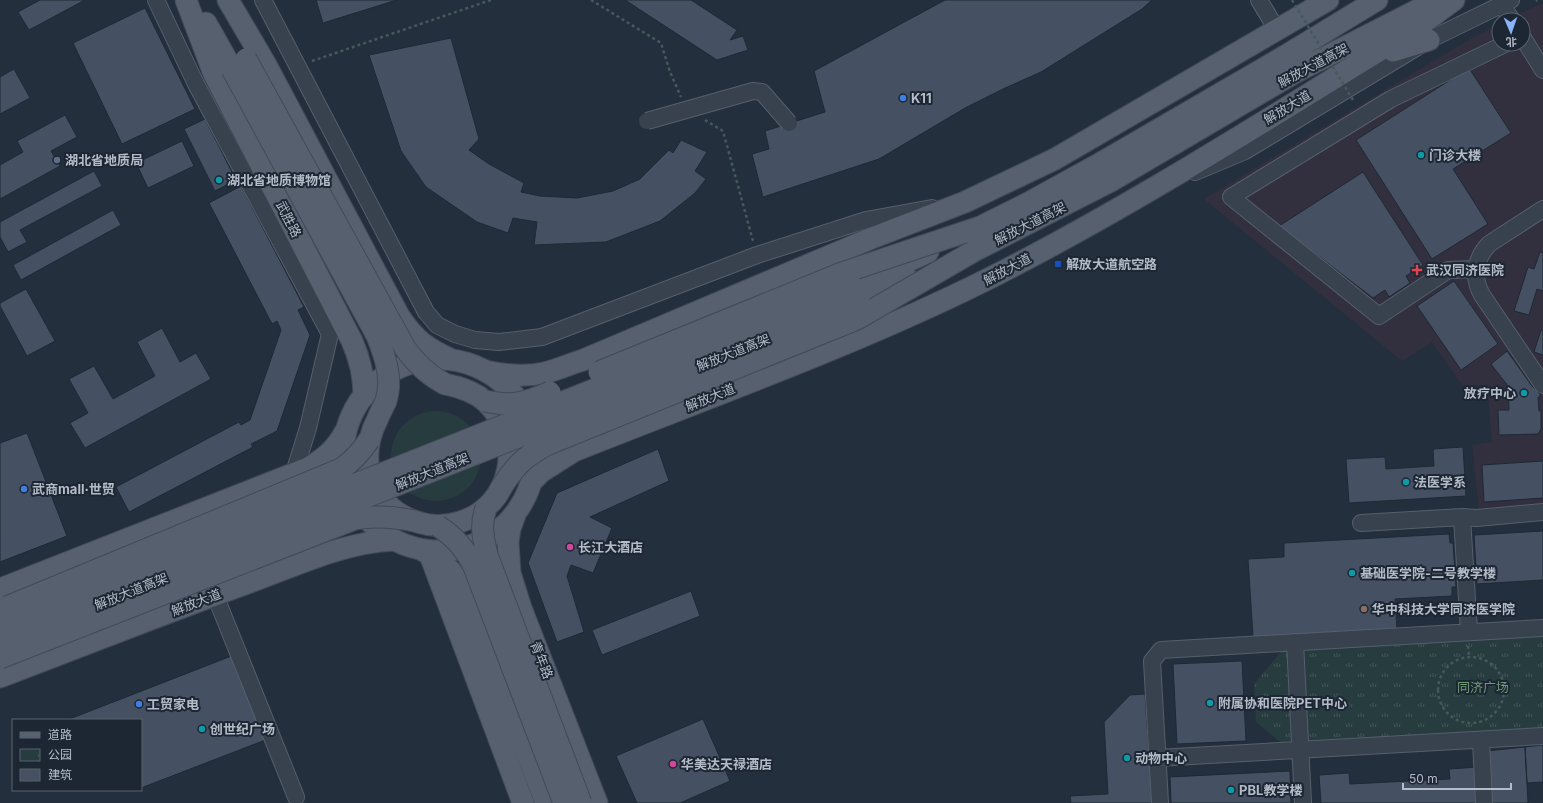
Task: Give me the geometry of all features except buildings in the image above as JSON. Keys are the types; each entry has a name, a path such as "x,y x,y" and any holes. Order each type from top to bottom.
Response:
{"main road":[{"name":"武胜路","path":"186,0 214,74 359,356 364,381 364,396"},
{"path":"193,0 239,64 414,361 433,378 445,384 460,387 473,393 485,401 498,417 507,435 509,449 509,462 506,476 501,488"},
{"path":"220,0 239,64 382,349 388,379 388,391 386,401 372,429 369,440 367,455 369,469 376,489 390,506 401,515 414,521"},
{"path":"228,0 265,63 399,316 410,332 434,352 485,372 499,381 511,392 521,406 528,421 533,436 535,452 532,480 522,504 515,514 503,526 485,539 465,548 426,552"},
{"path":"485,372 515,375 544,373 583,360 872,238 965,202 1055,159 1328,0"},
{"name":"解放大道高架","path":"0,642 859,302 974,251 1111,181 1290,64 1377,0"},
{"name":"解放大道高架","path":"0,625 852,287 1028,203 1290,64 1438,0"},
{"name":"解放大道","path":"532,480 541,472 574,451 862,337 987,280 1135,199 1416,28 1454,0"},
{"path":"1365,59 1429,40"},
{"path":"1055,159 1090,224"},
{"path":"485,401 509,405 532,400 842,273 980,227"},
{"path":"581,803 487,555 482,529 482,520 486,508 510,473 521,461 546,445 857,318 974,251"},
{"path":"771,280 804,360"},
{"path":"0,589 308,468 329,454 339,444 352,416 364,396 372,387 386,376 401,368 418,362 454,361"},
{"path":"347,429 344,443 343,461 346,478 352,497 364,515 379,530 395,540 426,552 442,561 451,570 464,590 546,803"},
{"path":"0,610 341,469 352,462 369,440"},
{"path":"0,658 355,519 370,516 385,517 438,526 464,521 486,508"},
{"name":"青年路","path":"515,514 510,529 508,542 510,573 521,608 597,803"},
{"path":"438,526 458,541 468,554 474,567 564,803"},
{"name":"解放大道","path":"0,677 215,595 342,549 378,541 395,540"},
{"path":"426,552 523,803"}],"street":[{"path":"156,0 196,84 330,334 308,428 294,473"},
{"path":"263,0 426,312 437,324 455,334 475,340 499,342 542,336 757,255 866,220 965,202"},
{"path":"1259,0 1277,30"},
{"path":"1135,199 1245,151 1429,40 1506,2 1509,12"},
{"path":"1476,268 1448,270 1379,316 1231,197 1391,100 1491,51"},
{"path":"1531,51 1543,70"},
{"path":"647,121 753,91 762,92 789,123"},
{"path":"1543,209 1489,244 1480,255 1476,268 1476,282 1482,295 1543,385"},
{"path":"1361,524 1462,517 1477,518 1543,512"},
{"path":"1462,517 1470,632"},
{"path":"215,595 296,797"},
{"path":"1160,803 1152,661 1161,650 1543,628"},
{"path":"1295,642 1304,803"},
{"path":"1158,758 1543,736"},
{"path":"1481,740 1484,803"}],"path":[{"path":"297,66 491,0"},
{"path":"1292,0 1353,100"},
{"path":"1469,657 1477,658 1493,665 1503,680 1504,688 1503,701 1496,712 1490,718 1473,724 1456,720 1449,716 1443,709 1438,693 1438,684 1446,668 1460,659 1469,657"}],"shaded area":[{"name":"武汉同济医院","path":"1543,3 1543,505 1479,509 1472,445 1492,442 1487,385 1462,385 1432,342 1402,361 1204,199 1465,42 1491,28 1491,52 1531,52 1531,12 1523,12"}],"green space":[{"path":"436,411 453,414 468,424 478,439 481,456 478,473 468,488 453,498 436,501 419,498 404,488 394,473 391,456 394,439 404,424 419,414"},
{"name":"同济广场","path":"1543,636 1543,730 1284,745 1256,722 1254,684 1282,651"}],"place":[{"name":"K11","path":"903,98"},
{"name":"门诊大楼","path":"1421,155"},
{"name":"湖北省地质局","path":"57,160"},
{"name":"湖北省地质博物馆","path":"219,180"},
{"name":"解放大道航空路","path":"1058,264"},
{"name":"武汉同济医院","path":"1417,270"},
{"name":"放疗中心","path":"1524,393"},
{"name":"法医学系","path":"1406,482"},
{"name":"武商mall·世贸","path":"24,489"},
{"name":"长江大酒店","path":"570,547"},
{"name":"基础医学院-二号教学楼","path":"1352,573"},
{"name":"华中科技大学同济医学院","path":"1364,609"},
{"name":"附属协和医院PET中心","path":"1210,703"},
{"name":"工贸家电","path":"139,704"},
{"name":"创世纪广场","path":"202,729"},
{"name":"动物中心","path":"1127,758"},
{"name":"华美达天禄酒店","path":"673,764"},
{"name":"PBL教学楼","path":"1231,790"}]}
